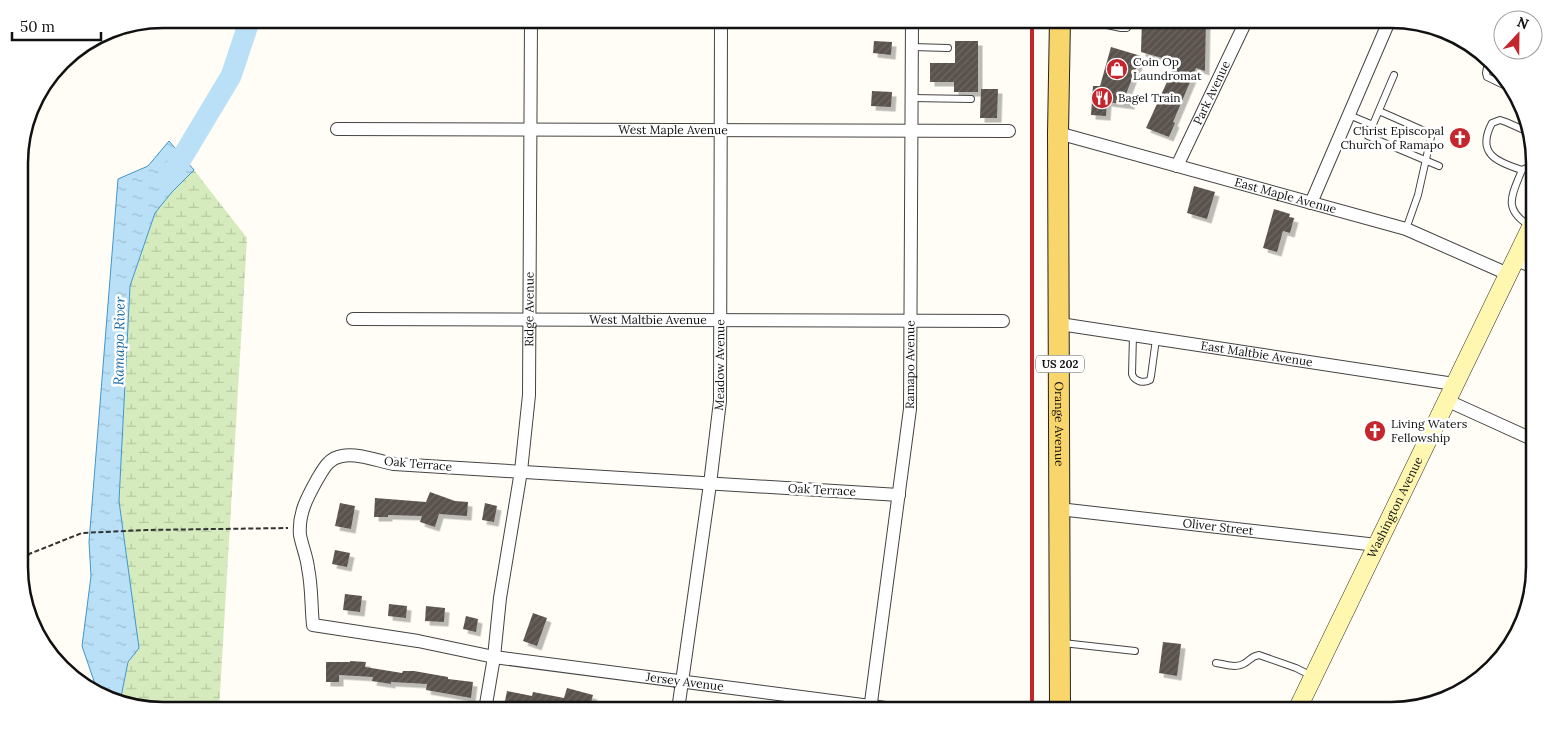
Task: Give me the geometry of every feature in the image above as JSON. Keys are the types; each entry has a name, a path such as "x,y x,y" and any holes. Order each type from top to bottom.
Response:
{"main road":[{"name":"Orange Avenue","path":"1060,28 1058,132 1060,701"}],"street":[{"name":"Ridge Avenue","path":"486,702 494,657 500,598 521,471 529,395 531,28"},
{"name":"Meadow Avenue","path":"679,702 720,401 721,28"},
{"name":"Ramapo Avenue","path":"871,701 910,408 912,28"},
{"name":"Park Avenue","path":"1177,166 1243,28"},
{"path":"1311,203 1386,28"},
{"name":"West Maple Avenue","path":"337,129 1009,131"},
{"name":"East Maple Avenue","path":"1058,132 1406,229 1512,266 1526,267"},
{"name":"Washington Avenue","path":"1301,701 1526,237"},
{"name":"West Maltbie Avenue","path":"353,319 1002,321"},
{"name":"East Maltbie Avenue","path":"1060,324 1454,384"},
{"path":"1446,400 1526,436"},
{"name":"Oak Terrace","path":"558,666 494,657 418,641 313,625 308,568 300,536 301,514 305,501 325,465 340,456 350,455 394,464 899,495"},
{"name":"Oliver Street","path":"1059,509 1377,545"},
{"name":"Jersey Avenue","path":"558,666 823,701"}],"lane":[{"path":"912,47 948,48"},
{"path":"1487,68 1487,77 1500,83"},
{"path":"1394,75 1368,136 1439,166"},
{"path":"912,98 971,99"},
{"path":"1379,110 1429,133 1431,137 1418,195 1406,229"},
{"path":"1349,114 1373,125"},
{"path":"1521,129 1500,120 1492,123 1485,142 1486,149 1490,155 1522,170"},
{"path":"1526,168 1522,170 1515,188 1512,204 1515,216 1526,222"},
{"path":"1134,335 1132,374 1136,379 1144,382 1150,380 1156,339"},
{"path":"1060,643 1135,651"},
{"path":"1216,663 1238,666 1247,662 1253,656 1259,655 1296,668 1313,677"}],"path":[{"path":"28,557 29,554 82,533 283,528"}],"green space":[{"path":"194,170 247,238 219,702 162,702 136,699 121,695 128,662 139,648 119,501 130,286 155,213 172,192"}],"water":[{"path":"169,141 194,170 172,192 155,213 130,286 119,501 139,648 128,662 121,695 95,683 82,646 91,576 89,542 118,179 148,166"}],"building":[{"path":"1142,28 1206,28 1205,71 1196,68 1173,122 1175,123 1169,137 1146,128 1176,62 1141,52"},
{"path":"874,41 892,42 891,55 873,53"},
{"path":"955,41 978,41 978,92 954,92 954,82 930,82 930,63 955,63"},
{"path":"1111,47 1141,56 1126,94 1131,95 1130,105 1107,102 1106,116 1091,115 1093,86 1100,86"},
{"path":"981,89 998,89 997,118 980,118"},
{"path":"872,91 892,92 891,107 871,106"},
{"path":"1194,186 1215,192 1207,219 1187,213"},
{"path":"1274,209 1290,214 1289,217 1294,218 1290,233 1283,231 1277,252 1263,248"},
{"path":"430,492 455,501 468,502 467,516 439,514 435,527 420,522 422,516 388,515 388,517 374,517 375,498 426,502"},
{"path":"340,503 355,506 351,529 335,526"},
{"path":"485,503 497,506 494,522 482,520"},
{"path":"335,550 350,553 347,567 332,564"},
{"path":"345,594 362,596 360,612 343,610"},
{"path":"389,604 407,606 406,618 388,616"},
{"path":"426,606 445,608 444,622 425,621"},
{"path":"533,613 547,618 537,646 523,641"},
{"path":"466,616 478,619 476,632 463,629"},
{"path":"1163,642 1181,644 1177,676 1159,673"},
{"path":"326,662 366,662 365,667 402,673 403,671 414,671 448,677 448,679 473,682 471,698 426,690 427,684 391,682 391,684 372,681 373,677 339,675 339,682 326,682"},
{"path":"567,688 593,695 591,702 505,702 507,691 532,696 533,692 564,698"}],"waterway":[{"name":"Ramapo River","path":"166,179 174,171 231,76 247,28"}],"railway":[{"path":"1032,28 1032,701"}],"place":[{"name":"Coin Op Laundromat","path":"1117,69"},
{"name":"Bagel Train","path":"1102,98"},
{"name":"Christ Episcopal Church of Ramapo","path":"1460,138"},
{"name":"Living Waters Fellowship","path":"1375,431"}]}
